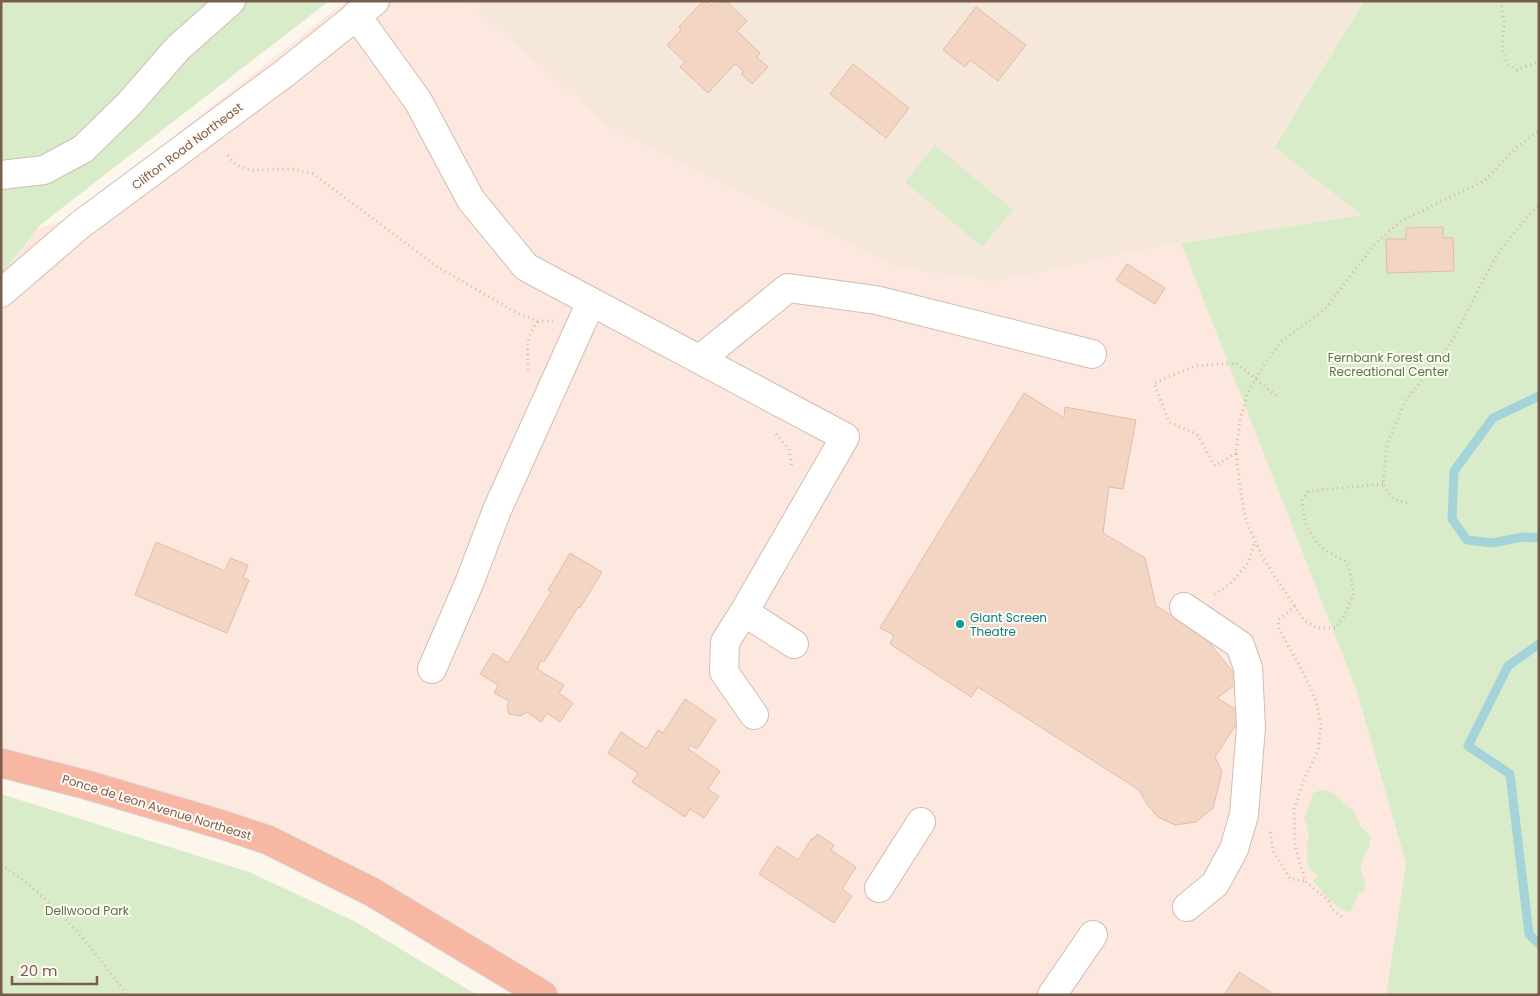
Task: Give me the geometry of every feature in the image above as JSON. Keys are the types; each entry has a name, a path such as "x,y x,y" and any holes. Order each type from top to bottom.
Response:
{"highway":[{"name":"Ponce de Leon Avenue Northeast","path":"1,763 87,785 223,824 268,840 372,892 543,995"}],"street":[{"path":"1,174 44,170 84,149 128,104 178,48 231,1"},
{"path":"366,8 471,200 526,267 845,437 725,642 724,672 754,715"},
{"name":"Clifton Road Northeast","path":"1,293 80,225 285,73 366,8"},
{"path":"700,359 788,288 876,300 1092,354"},
{"path":"432,669 470,581 497,510 591,302"},
{"path":"1184,607 1240,645 1248,668 1251,728 1244,815 1234,849 1215,884 1187,908"},
{"path":"744,612 794,644"},
{"path":"879,888 921,822"},
{"path":"1052,995 1093,935"}],"path":[{"path":"1501,1 1504,24 1502,50 1507,64 1517,70 1539,61"},
{"path":"1383,484 1309,491 1302,500 1305,523 1316,542 1328,552 1345,561 1349,568 1354,593 1345,615 1336,628 1317,628 1304,620 1264,560 1246,521 1236,453 1240,420 1248,392 1262,368 1282,341 1325,309 1374,244 1401,221 1484,181 1517,146 1539,131"},
{"path":"228,154 233,163 249,170 290,169 312,174 439,268 519,314 538,322 560,322 579,330"},
{"path":"1407,503 1393,499 1383,484 1387,444 1406,400 1439,360 1454,337 1496,256 1530,214 1539,206"},
{"path":"524,378 528,370 530,332 538,322"},
{"path":"1236,453 1215,466 1197,434 1169,422 1154,383 1195,366 1236,363 1278,397"},
{"path":"773,430 789,449 792,468"},
{"path":"1184,607 1207,598 1230,584 1248,563 1255,541"},
{"path":"1295,606 1278,620 1279,629 1316,700 1321,725 1318,751 1305,777 1294,809 1294,845 1305,881 1328,900 1332,909 1342,917"},
{"path":"1,865 20,877 57,909 127,995"}],"shaded area":[{"path":"346,1 466,1 612,131 898,268 993,282 1181,243 1356,689 1406,864 1386,995 556,995 245,832 1,768 1,240 69,219"},
{"path":"466,1 1364,1 1274,146 1363,215 1181,243 993,282 898,268 612,131"}],"green space":[{"path":"1,1 329,1 40,225 1,275"},
{"name":"Fernbank Forest and Recreational Center","path":"1364,1 1539,1 1539,995 1386,995 1406,864 1356,689 1181,243 1362,215 1274,147"},
{"path":"935,145 1013,210 982,247 905,182"},
{"path":"1321,790 1332,793 1354,810 1361,827 1370,837 1369,845 1361,864 1365,881 1364,891 1359,893 1350,912 1339,908 1326,896 1313,880 1317,875 1309,869 1306,847 1309,836 1304,819 1313,793"},
{"name":"Dellwood Park","path":"1,794 249,872 356,922 477,995 1,995"}],"building":[{"path":"703,1 707,1 712,6 716,1 726,1 747,21 737,31 760,53 757,57 768,67 752,84 741,74 744,71 735,64 708,93 680,67 685,62 667,45 681,30 679,27"},
{"path":"976,7 1026,45 998,81 970,60 965,67 943,50"},
{"path":"853,64 909,108 886,138 830,94"},
{"path":"1443,227 1443,238 1453,238 1454,271 1387,273 1386,239 1406,239 1406,228"},
{"path":"1127,264 1165,288 1155,304 1116,280"},
{"path":"1024,393 1064,418 1065,407 1136,420 1123,489 1109,487 1103,533 1145,558 1156,606 1180,621 1188,616 1240,681 1217,698 1243,714 1215,757 1222,772 1213,808 1196,822 1175,825 1158,817 1147,804 1139,790 978,687 971,697 890,644 894,635 880,628"},
{"path":"156,542 225,571 230,558 248,565 243,578 249,580 227,633 135,595"},
{"path":"570,553 602,572 544,662 541,660 537,669 564,685 559,693 573,703 560,722 547,713 541,722 527,712 520,716 509,714 507,706 509,701 494,693 498,685 480,674 493,653 508,663 551,592 548,590"},
{"path":"685,699 716,720 697,749 690,745 688,749 720,771 708,789 719,796 704,818 690,809 685,817 632,782 638,773 608,753 621,732 646,749 658,730 663,733"},
{"path":"817,834 834,845 831,850 856,867 842,889 852,896 834,923 759,874 777,846 798,860 812,838 814,839"},
{"path":"1239,972 1275,995 1224,995"}],"waterway":[{"path":"1539,396 1493,418 1454,471 1452,519 1467,540 1492,543 1523,537 1539,538"},
{"path":"1539,644 1508,666 1468,746 1510,774 1529,934 1539,944"}],"place":[{"name":"Giant Screen Theatre","path":"960,624"}]}
